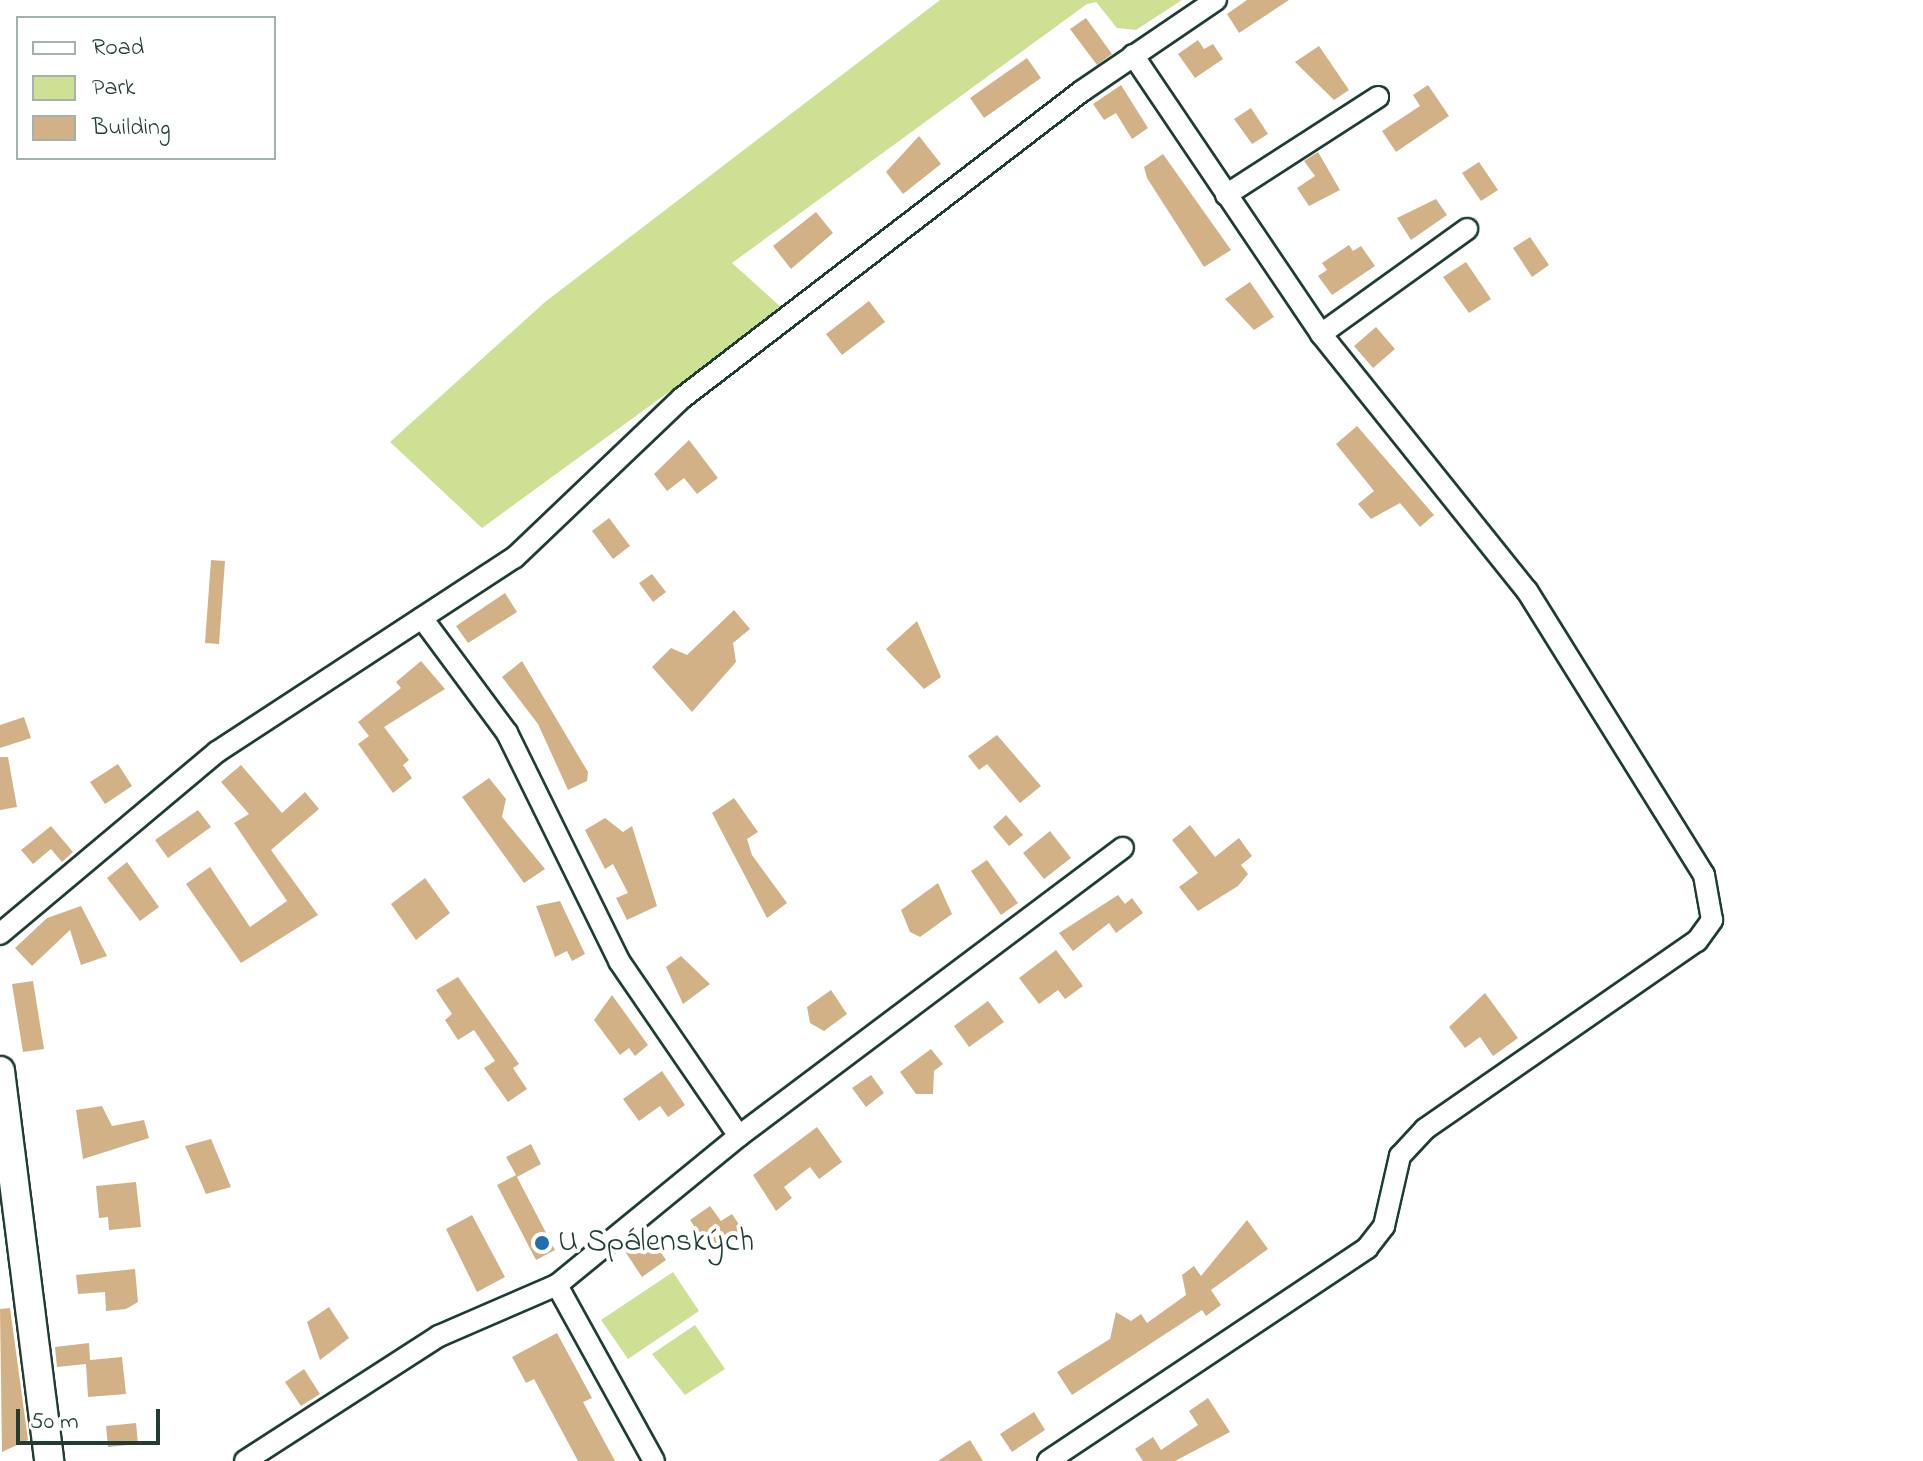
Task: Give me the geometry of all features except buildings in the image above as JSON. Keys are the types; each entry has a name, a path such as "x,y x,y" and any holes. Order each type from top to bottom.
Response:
{"street":[{"path":"0,934 217,752 514,558 682,398 1133,55 1216,0"},
{"path":"1048,1461 1367,1248 1384,1226 1400,1156 1418,1135 1697,941 1712,920 1704,875 1527,591 1321,334 1133,55"},
{"path":"1226,195 1378,97"},
{"path":"1321,334 1467,229"},
{"path":"422,618 507,733 619,961 739,1136"},
{"path":"245,1461 439,1336 557,1285 739,1136 1123,848"},
{"path":"0,1071 49,1461"},
{"path":"557,1285 654,1461"}],"green space":[{"path":"940,0 1182,0 1136,30 1117,28 1096,2 1087,4 732,263 783,309 482,528 390,442 545,302"},
{"path":"673,1272 699,1311 628,1359 601,1320"},
{"path":"695,1325 725,1369 685,1395 652,1354"}],"place":[{"name":"U Spálenských","path":"542,1243"}]}
